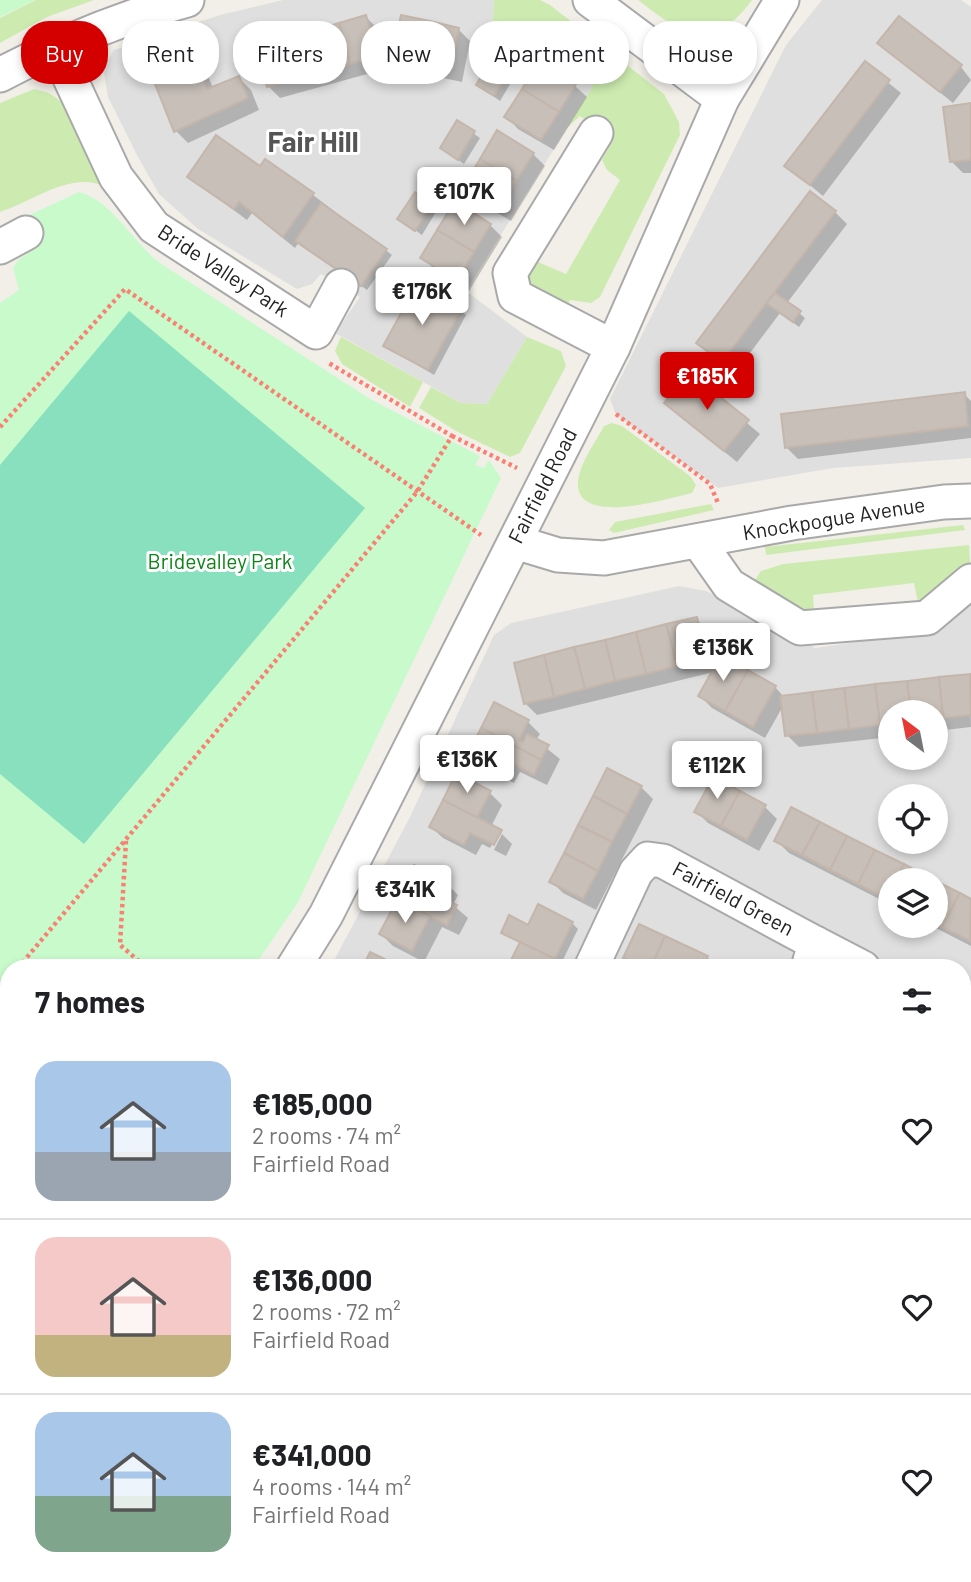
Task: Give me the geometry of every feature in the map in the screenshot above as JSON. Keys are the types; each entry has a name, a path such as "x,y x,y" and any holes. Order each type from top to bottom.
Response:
{"street":[{"path":"108,25 134,14 187,0"},
{"path":"590,0 722,99"},
{"name":"Fairfield Road","path":"299,959 326,915 613,347 722,99 782,0"},
{"path":"0,75 21,64"},
{"name":"Bride Valley Park","path":"73,84 116,177 154,227 316,332"},
{"path":"596,133 510,273 515,296 613,347"},
{"path":"316,332 341,286"},
{"name":"Knockpogue Avenue","path":"511,550 604,558 806,521 944,502 971,502"},
{"path":"714,538 729,585 800,628 927,618 971,581"},
{"name":"Fairfield Green","path":"595,959 636,872 648,859 663,861 811,955"}],"path":[{"path":"0,428 125,289 417,492 483,536 511,550"},
{"path":"316,332 318,356 452,436 547,479"},
{"path":"586,401 608,408 710,484 714,538"},
{"path":"26,959 417,492 452,436"},
{"path":"126,840 120,945 136,959"}],"shaded area":[{"path":"283,0 494,0 493,21 469,21 469,84 593,86 466,291 527,337 487,404 461,403 335,333 360,297 321,274 312,284 297,289 198,229 159,194 108,97 106,84 108,84 108,60 114,50 122,47 122,84 219,84 219,21 202,21"},
{"path":"822,0 961,0 971,7 971,458 833,468 718,488 616,415 610,399 786,45"},
{"path":"679,586 706,591 815,648 939,630 971,605 971,959 335,959 410,817 494,635 511,623"}],"green space":[{"path":"0,0 36,0 0,17"},
{"path":"36,0 94,0 40,21 21,21 21,31 0,43 0,18"},
{"path":"494,0 540,0 570,21 493,21"},
{"path":"638,0 752,0 732,21 668,21"},
{"path":"629,67 643,78 643,84 651,84 664,94 679,122 680,135 600,297 591,303 570,300 567,307 537,292 527,277 532,265 538,262 566,274 620,180 607,170 602,160 613,140 580,116 567,128 593,86 590,84 629,84"},
{"path":"34,89 49,93 65,104 103,186 91,182 65,185 0,212 0,103"},
{"name":"Bridevalley Park","path":"79,192 91,197 112,213 160,263 370,399 480,456 475,465 484,468 489,460 501,478 297,904 259,959 0,959 0,303 19,290 13,268 19,259 37,247 21,219"},
{"path":"129,311 365,508 84,844 0,774 0,465"},
{"path":"341,337 423,382 410,407 342,364 335,351"},
{"path":"527,337 561,351 566,366 520,453 510,457 456,431 419,408 431,387 461,403 487,404"},
{"path":"612,423 622,426 690,476 696,485 692,493 624,507 606,507 590,503 580,495 578,480 582,466 604,426"},
{"path":"711,504 714,510 614,533 609,530 615,522"},
{"path":"963,525 965,530 766,555 765,547"},
{"path":"969,545 971,575 919,607 914,583 813,595 814,613 809,616 753,583 761,571 783,564"}],"building":[{"path":"366,15 368,21 361,21 361,61 350,64 347,53 346,21"},
{"path":"401,15 430,21 400,21"},
{"path":"899,16 962,65 940,92 877,43"},
{"path":"455,27 459,28 455,47"},
{"path":"865,61 890,80 810,185 784,166"},
{"path":"233,78 233,84 242,84 248,98 174,132 155,84 205,84 207,89"},
{"path":"477,84 502,84 494,96"},
{"path":"525,84 576,84 559,112 522,89"},
{"path":"522,89 559,112 541,140 504,117"},
{"path":"971,103 971,160 950,162 943,107"},
{"path":"457,120 475,131 458,160 440,148"},
{"path":"497,130 534,153 516,181 480,159"},
{"path":"216,135 260,166 265,159 314,193 283,237 239,202 234,209 187,177"},
{"path":"480,159 516,181 499,211 462,188"},
{"path":"810,191 836,211 722,362 696,343"},
{"path":"415,192 433,203 415,231 397,219"},
{"path":"455,201 491,224 474,252 437,230"},
{"path":"321,203 387,249 361,286 295,241"},
{"path":"437,230 474,252 457,280 420,258"},
{"path":"417,284 462,308 428,370 383,346"},
{"path":"775,293 801,311 793,322 766,303"},
{"path":"689,372 749,420 724,451 664,403"},
{"path":"965,392 968,426 785,448 781,414"},
{"path":"697,617 707,659 677,666 666,624"},
{"path":"666,624 677,666 646,674 636,632"},
{"path":"636,632 646,674 615,681 605,640"},
{"path":"605,640 615,681 585,689 574,647"},
{"path":"574,647 585,689 554,697 544,655"},
{"path":"544,655 554,697 524,704 514,663"},
{"path":"721,655 748,670 725,711 698,696"},
{"path":"748,670 776,686 753,727 725,711"},
{"path":"970,674 971,715 948,717 948,700 941,700 939,677"},
{"path":"939,677 941,700 909,700 907,681"},
{"path":"907,681 909,700 878,700 878,709 875,684"},
{"path":"875,684 878,725 849,729 844,688"},
{"path":"844,688 849,729 817,733 812,692"},
{"path":"812,692 817,733 785,736 780,696"},
{"path":"494,702 529,720 519,740 523,742 527,734 549,745 541,760 481,728"},
{"path":"481,728 541,760 534,775 508,761 502,773 467,755"},
{"path":"607,768 642,786 627,814 593,796"},
{"path":"456,773 491,791 477,818 443,800"},
{"path":"713,777 740,791 721,826 694,812"},
{"path":"740,791 766,805 747,840 721,826"},
{"path":"593,796 627,814 612,842 578,825"},
{"path":"443,800 502,830 494,845 470,833 464,845 429,827"},
{"path":"791,807 820,822 802,855 774,841"},
{"path":"820,822 847,836 830,870 802,855"},
{"path":"578,825 612,842 598,871 564,853"},
{"path":"847,836 875,850 858,884 830,870"},
{"path":"875,850 878,854 904,864 902,868 878,868 878,894 858,884"},
{"path":"564,853 598,871 583,899 549,882"},
{"path":"414,865 447,882 440,896 457,905 447,925 397,900"},
{"path":"948,887 960,893 948,916"},
{"path":"960,893 971,899 970,941 948,930 948,916"},
{"path":"397,900 430,916 412,951 379,934"},
{"path":"538,904 573,922 555,959 501,933 509,915 528,925"},
{"path":"639,924 665,936 655,959 623,958"},
{"path":"665,936 708,956 706,959 655,959"},
{"path":"520,942 555,959 512,959"},
{"path":"370,952 384,959 366,959"}],"district":[{"name":"Fair Hill","path":"313,142"}]}
